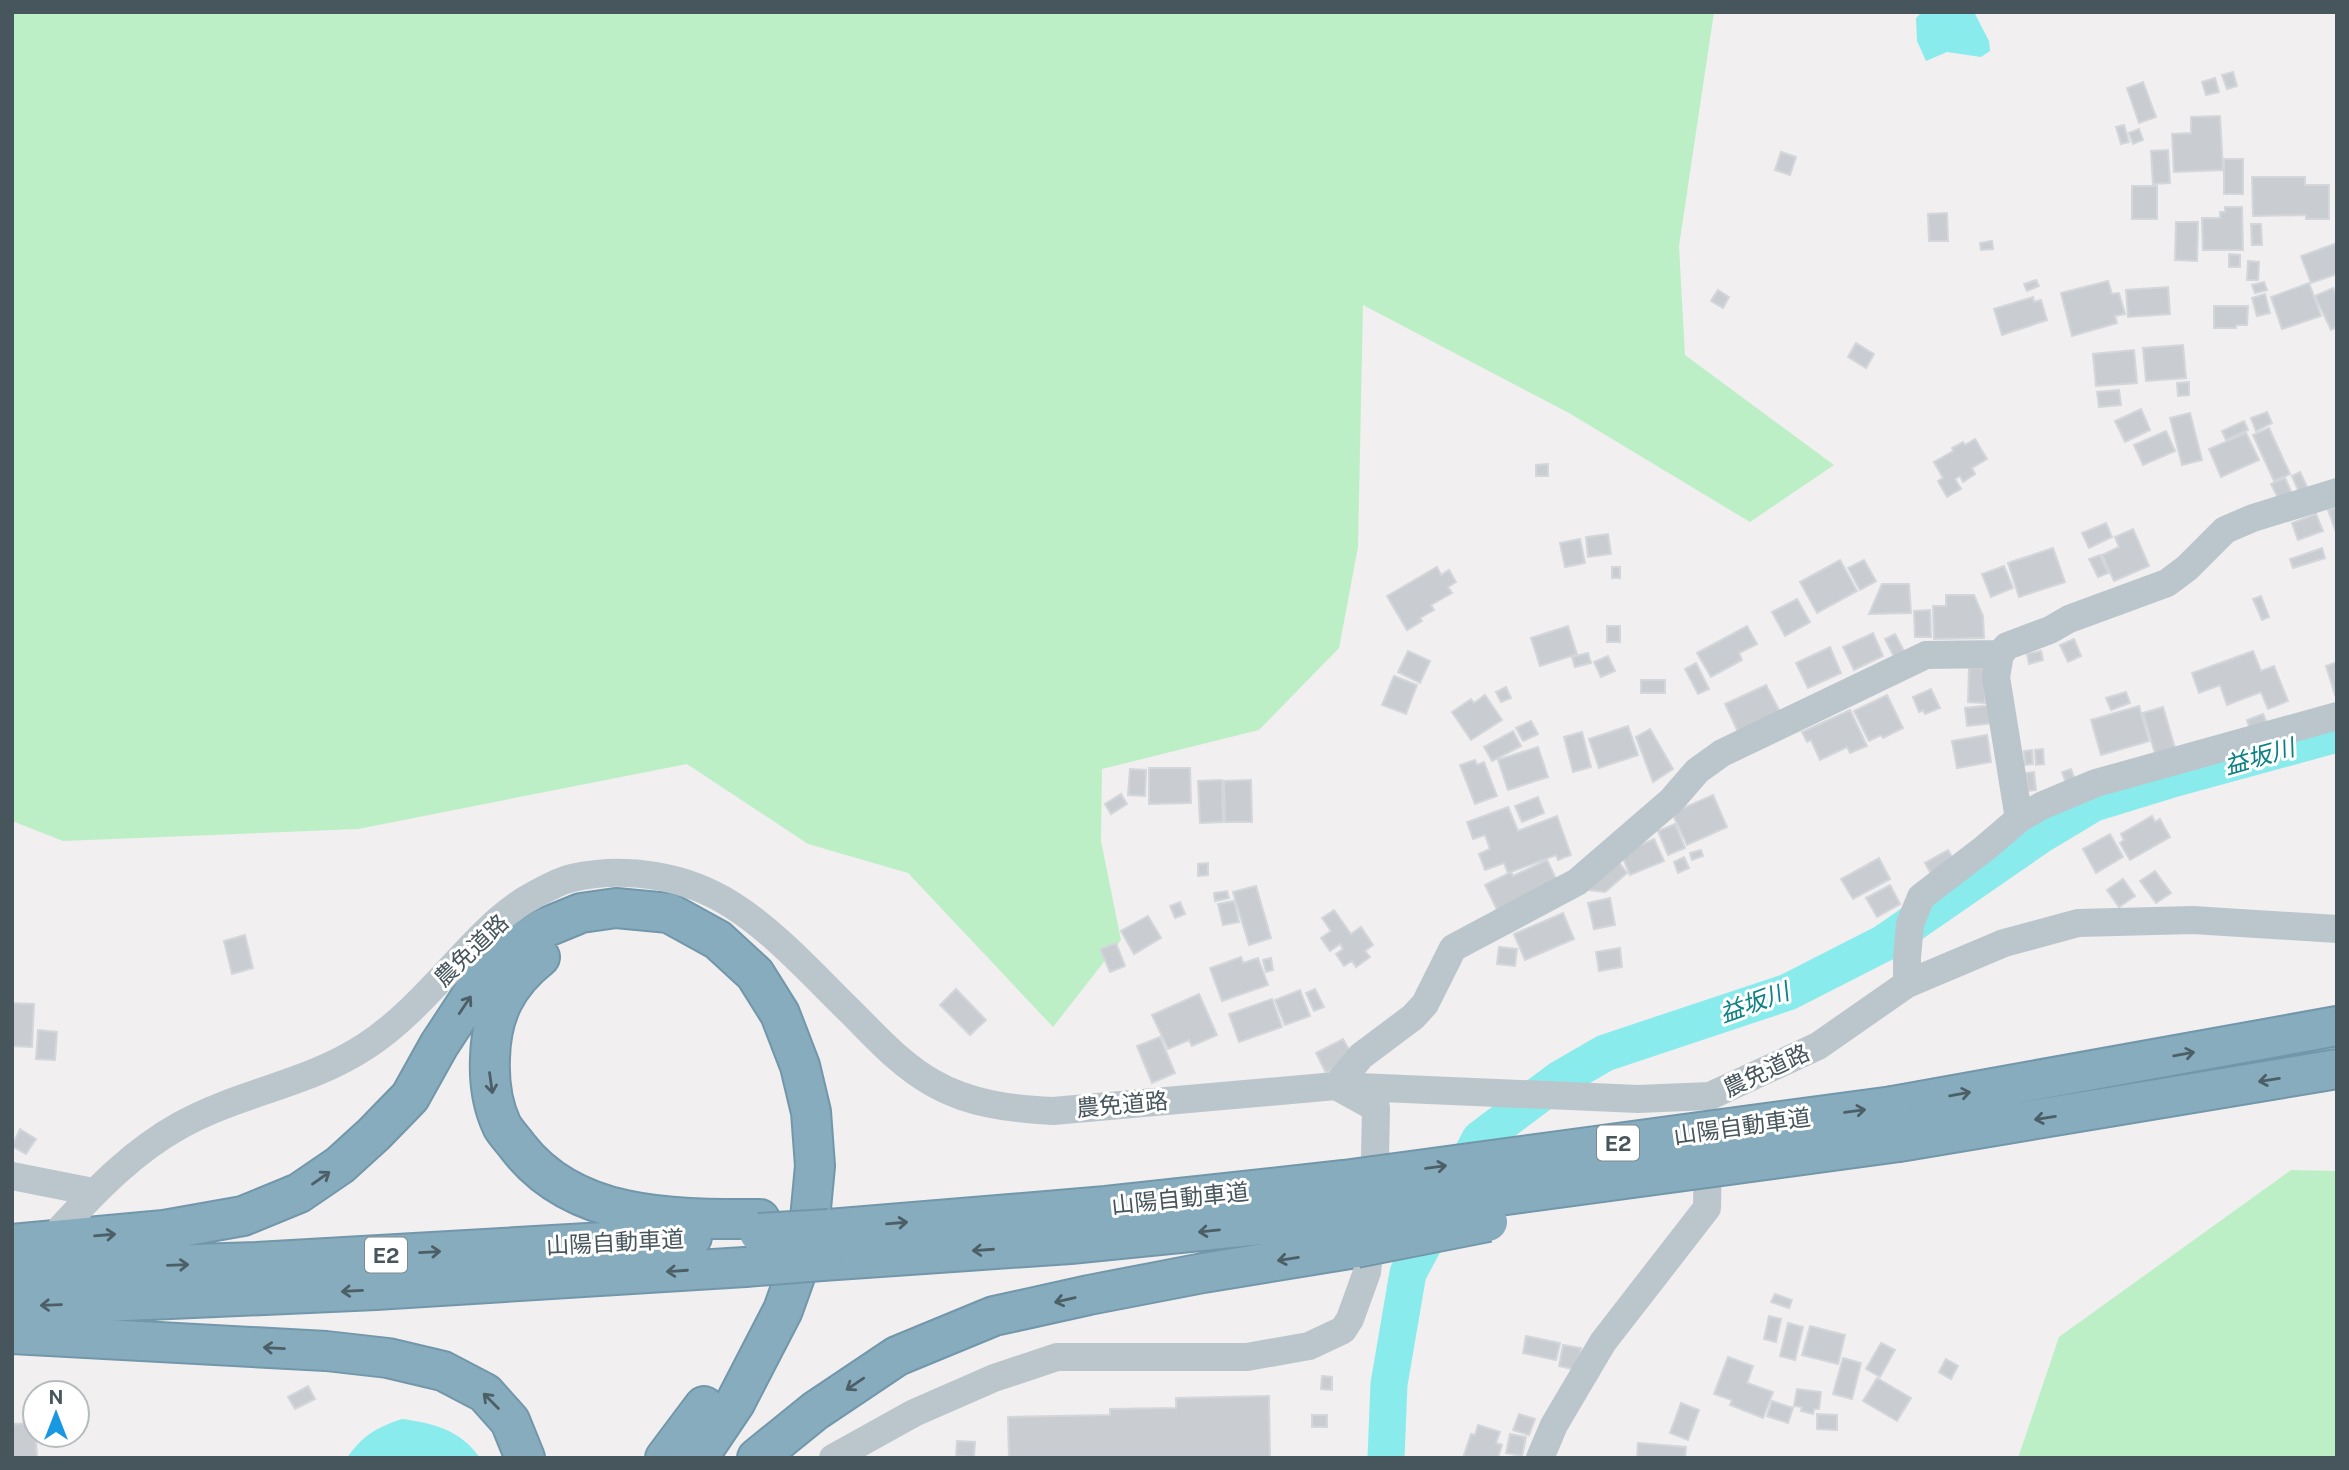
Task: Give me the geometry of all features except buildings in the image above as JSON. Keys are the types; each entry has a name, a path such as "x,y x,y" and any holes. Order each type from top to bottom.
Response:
{"highway":[{"path":"12,1244 164,1230 217,1221 243,1216 299,1193 340,1165 410,1097 439,1045 481,981 512,949 542,929 580,913 616,908 668,913 719,940 755,974 780,1014 800,1066 811,1112 815,1166 808,1240 783,1310 735,1403 698,1458"},
{"path":"665,1458 713,1394 761,1305 784,1234 792,1165 790,1115 780,1072 759,1021 736,985 699,955 659,937 618,930 586,934 552,947 523,971 502,1000 491,1037 489,1082 502,1126 532,1165 572,1192 621,1210 664,1217 755,1240"},
{"name":"山陽自動車道","path":"1896,1124 2337,1026"},
{"name":"山陽自動車道","path":"825,1245 1106,1206 1896,1124 2337,1069"},
{"path":"757,1458 815,1412 897,1356 994,1317 1191,1275 1353,1232 1896,1124"},
{"name":"山陽自動車道","path":"12,1270 755,1240 825,1245 1070,1244 1353,1232"},
{"name":"山陽自動車道","path":"12,1306 376,1290 755,1240"},
{"path":"12,1334 326,1350 388,1358 432,1368 485,1393 510,1421 526,1458"}],"street":[{"path":"2019,819 1996,677 2000,654 2007,646 2050,630 2069,619 2167,583 2187,568 2225,530 2253,518 2337,492"},
{"path":"833,1458 914,1412 994,1378 1056,1357 1247,1357 1309,1346 1343,1330 1350,1319 1367,1272 1374,1207 1376,1108 1336,1086 1362,1056 1425,1004 1453,948 1577,882 1672,800 1709,761 1926,654 2000,654"},
{"path":"1907,971 1910,924 1921,897 2019,819 2041,806 2096,783 2337,716"},
{"name":"農免道路","path":"62,1227 93,1192 136,1156 180,1125 237,1101 296,1082 337,1064 368,1045 404,1015 495,922 530,897 570,878 611,873 653,874 695,885 732,905 769,934 902,1063 935,1084 978,1101 1013,1109 1054,1111 1336,1086 1638,1099 1710,1096 1818,1046 1907,971 2078,923 2193,920 2337,929"},
{"path":"1540,1458 1554,1425 1603,1342 1707,1208 1710,1096"},
{"path":"12,1176 93,1192"}],"green space":[{"path":"12,12 1714,12 1679,246 1685,355 1834,465 1750,522 1569,413 1363,305 1358,547 1339,648 1259,730 1102,769 1101,841 1121,940 1053,1027 908,873 808,844 687,764 358,829 63,841 12,821"},
{"path":"2291,1170 2337,1171 2337,1458 2018,1458 2059,1337"}],"water":[{"path":"1922,12 1974,12 1989,41 1990,51 1981,57 1947,52 1926,61 1917,41 1916,18"},
{"path":"402,1419 425,1423 455,1434 480,1458 347,1458 371,1433"}],"waterway":[{"name":"益坂川","path":"1386,1458 1389,1384 1408,1273 1480,1139 1560,1079 1605,1053 1788,992 1884,943 2039,836 2094,803 2337,734"}]}
